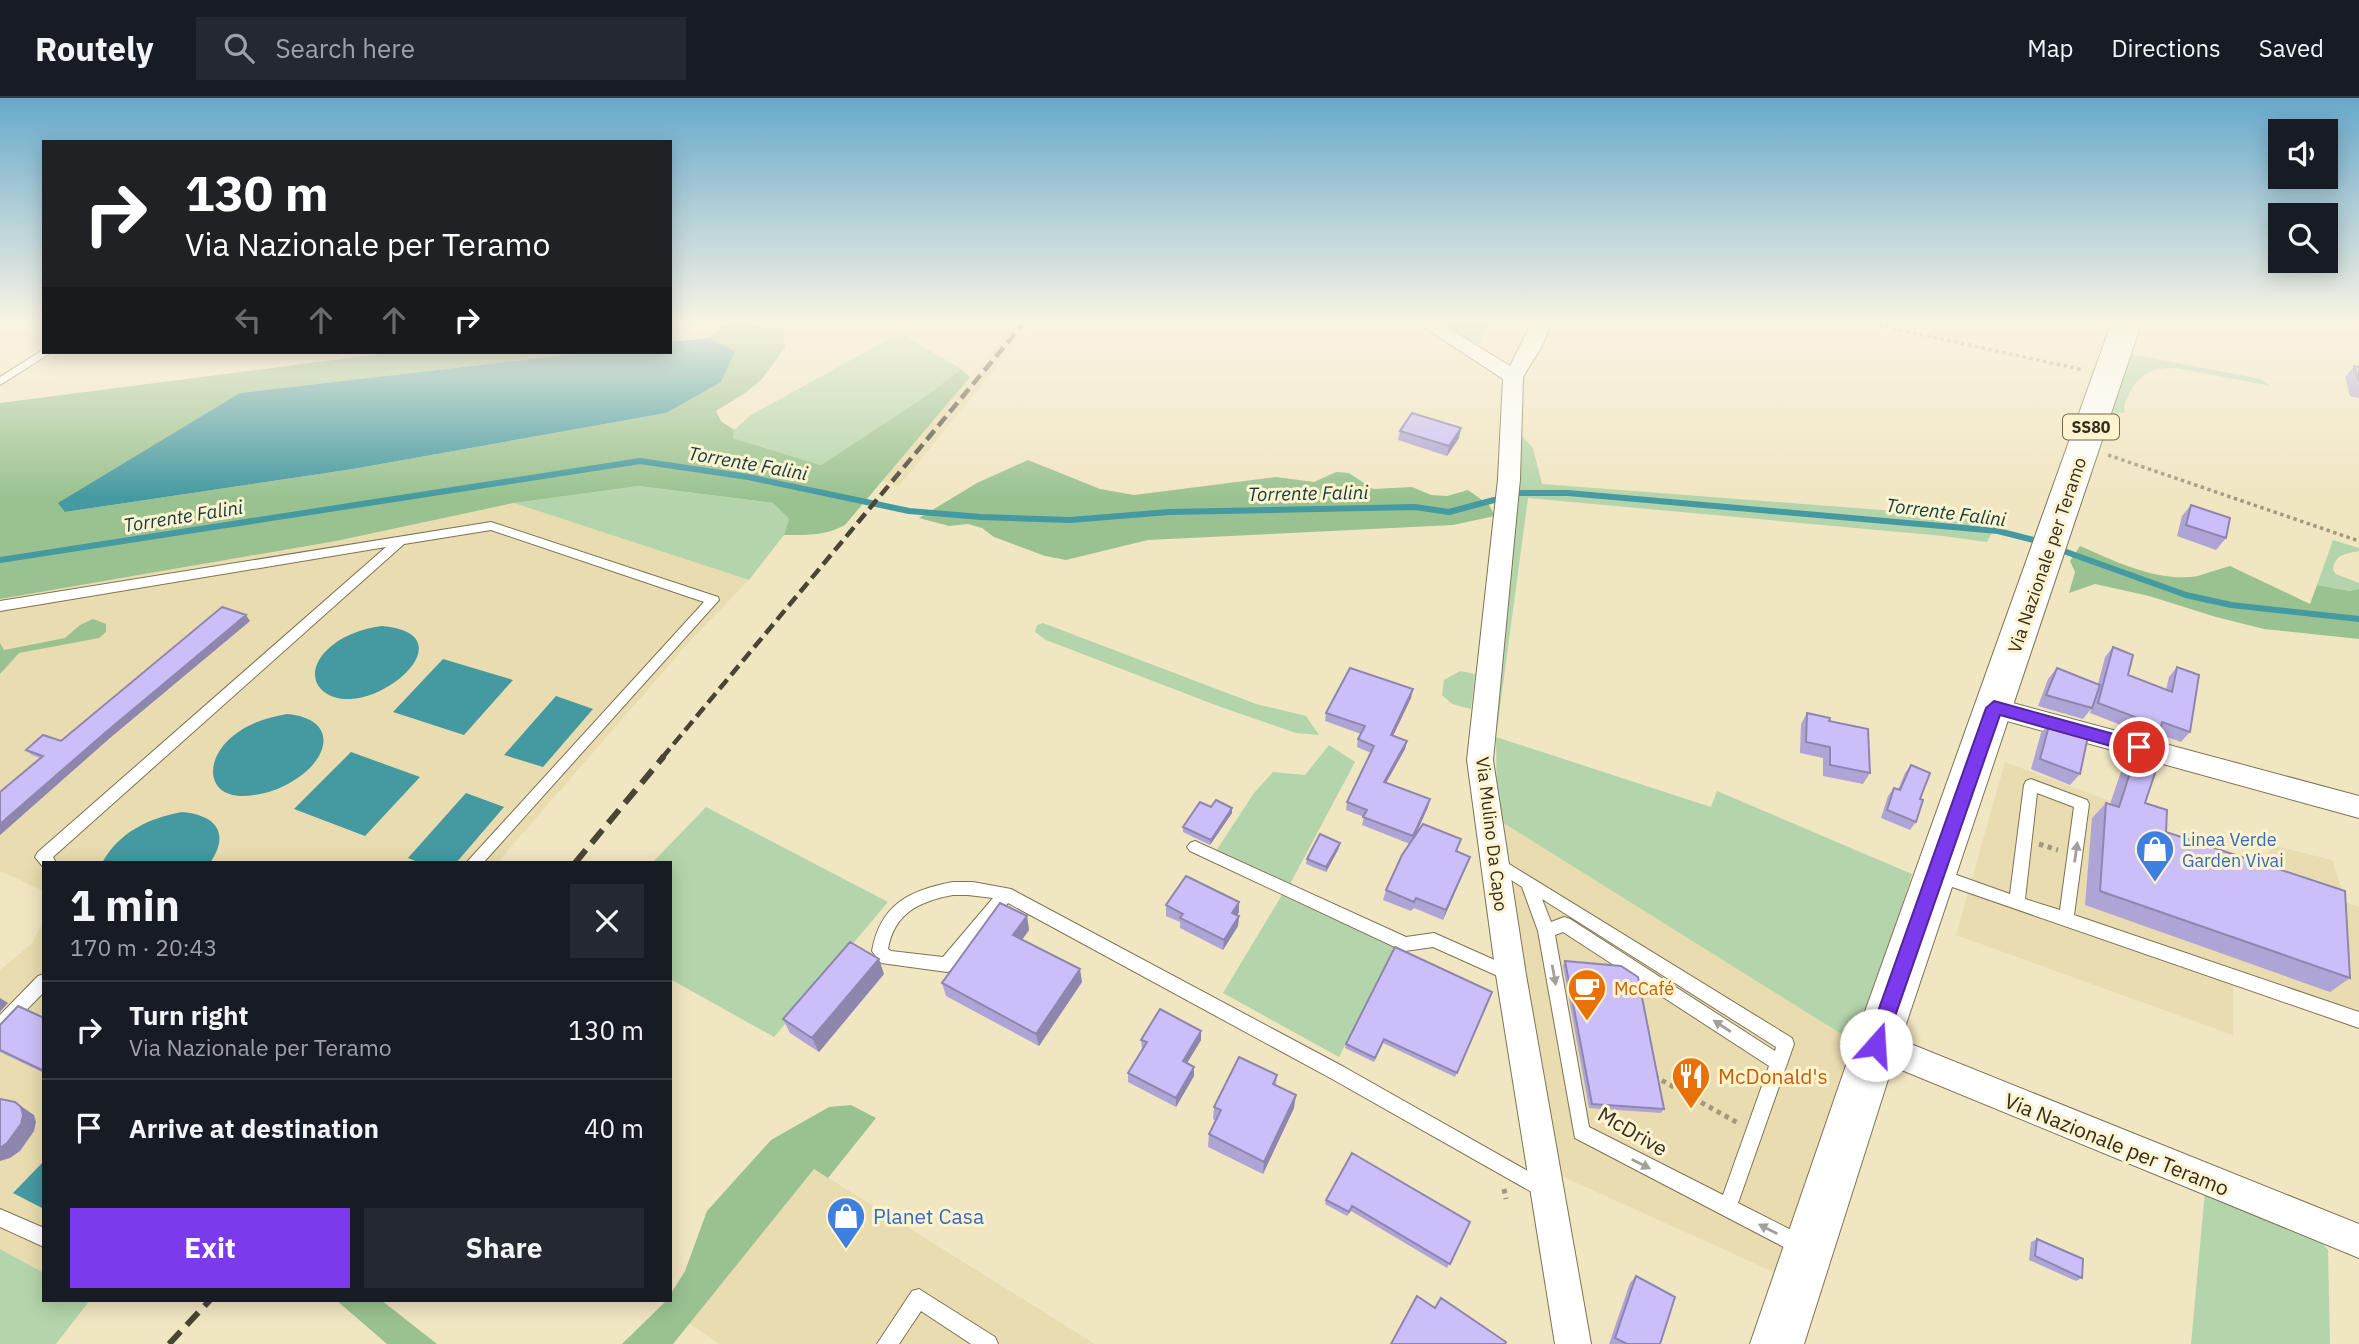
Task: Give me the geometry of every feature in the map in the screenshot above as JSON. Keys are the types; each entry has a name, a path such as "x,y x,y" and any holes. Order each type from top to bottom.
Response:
{"main road":[{"name":"Via Nazionale per Teramo","path":"1777,1344 1876,1045 2106,382"}],"street":[{"name":"Via Mulino Da Capo","path":"1513,382 1509,479 1480,760 1511,975 1573,1344"},
{"path":"1994,708 2359,807"},
{"name":"Via Nazionale per Teramo","path":"1876,1045 2359,1241"}],"lane":[{"path":"0,606 491,526 713,600 475,861"},
{"path":"47,861 43,857 401,542"},
{"path":"2017,903 2031,785 2082,804 2066,920"},
{"path":"1195,847 1405,943 1434,940 1511,975"},
{"path":"1495,861 1786,1044 1727,1208 1809,1249"},
{"path":"1936,875 2359,1020"},
{"name":"McDrive","path":"1529,882 1546,931 1581,1132 1727,1208"},
{"path":"1006,894 947,965 887,958 880,951 886,925 897,912 914,900 936,891 969,888 1006,894 1338,1073 1548,1191"},
{"path":"1546,931 1564,924 1779,1063"},
{"path":"0,1026 42,983"},
{"path":"0,1218 42,1237"},
{"path":"887,1344 919,1298 988,1344"}],"path":[{"path":"2084,447 2359,541"},
{"path":"1654,1076 1754,1132"}],"shaded area":[{"path":"965,382 984,382 899,486 882,481"},
{"path":"514,503 749,580 691,640 499,861 42,861 42,890 0,871 0,599 336,541"},
{"name":"Linea Verde Garden Vivai","path":"2005,762 2169,823 2167,832 2255,863 2276,846 2332,860 2346,902 2359,907 2359,1026 2233,983 2233,1035 1956,935"},
{"name":"McDonald's","path":"1497,819 1859,1045 1778,1274 1557,1174"},
{"path":"42,925 42,1272 0,1249 0,970 32,943"},
{"name":"Planet Casa","path":"814,1169 1095,1344 719,1344 689,1323"}],"green space":[{"path":"162,382 333,382 240,393 65,512 353,469 666,413 700,382 758,382 716,411 721,421 734,430 733,438 821,465 944,382 966,382 845,525 823,533 784,535 789,519 773,503 639,486 514,503 336,541 0,599 0,403"},
{"path":"811,382 944,382 821,465 733,438 734,430 751,415"},
{"path":"2117,382 2137,382 2125,403 2125,412 2107,416"},
{"path":"1522,436 1533,448 1542,484 1999,519 1987,542 1528,498 1496,736 1518,452"},
{"path":"1028,460 1100,489 1134,495 1276,477 1314,482 1336,472 1349,473 1373,489 1412,487 1431,495 1447,496 1468,490 1489,505 1495,516 1453,525 1148,540 1066,560 1045,556 968,524 949,526 919,518 977,483"},
{"path":"639,486 773,503 789,519 784,535 749,580 514,503"},
{"path":"2333,540 2359,548 2359,551 2338,558 2333,570 2336,574 2359,583 2359,589 2350,591 2317,585"},
{"path":"2080,546 2152,574 2198,576 2230,566 2310,604 2317,585 2350,591 2359,589 2359,639 2264,629 2149,596 2095,584 2069,593 2075,572 2070,561"},
{"path":"93,619 106,624 106,632 99,638 19,653 0,674 0,643 4,650 65,638 80,625"},
{"path":"1043,623 1256,704 1306,716 1319,735 1296,733 1218,706 1046,640 1035,632 1037,625"},
{"path":"1460,671 1475,674 1471,709 1452,704 1442,695 1444,680"},
{"path":"1496,737 1711,807 1717,791 1912,874 1859,1045 1497,819"},
{"path":"1329,745 1355,762 1289,886 1216,851 1254,793 1273,772 1305,775"},
{"path":"706,807 888,902 774,1037 672,980 672,861 654,861"},
{"path":"1282,895 1394,948 1339,1057 1223,993"},
{"path":"851,1105 876,1118 828,1178 814,1169 673,1344 622,1344 665,1302 672,1302 672,1292 685,1271 707,1211 771,1140 829,1107"},
{"path":"2205,1191 2315,1234 2328,1250 2330,1344 2191,1344"},
{"path":"0,1249 42,1272 42,1302 88,1302 56,1344 0,1344"},
{"path":"338,1302 384,1302 437,1344 387,1344"}],"water":[{"path":"333,382 721,382 666,413 353,469 65,512 58,503 240,393"},
{"path":"382,626 405,631 417,640 419,652 413,664 386,688 368,696 339,698 323,691 315,678 315,670 325,652 351,634"},
{"path":"443,659 513,680 464,735 393,712"},
{"path":"556,696 593,709 543,767 504,755"},
{"path":"287,714 313,722 320,729 323,748 310,768 288,784 260,794 238,796 226,793 218,787 213,768 223,746 251,724"},
{"path":"351,752 420,777 365,836 294,809"},
{"path":"466,793 504,807 458,861 415,861 408,858"},
{"path":"182,812 211,821 219,834 219,842 211,861 103,861 126,835 158,818"},
{"path":"42,1163 42,1208 13,1193"}],"building":[{"path":"1412,413 1461,428 1449,446 1400,431"},
{"path":"2191,505 2230,518 2226,538 2186,525"},
{"path":"222,607 246,615 0,824 0,792 43,756 26,750 43,735 61,741"},
{"path":"2113,647 2133,655 2128,675 2172,692 2177,667 2199,675 2190,732 2162,722 2161,727 2098,703"},
{"path":"1350,668 1413,689 1391,735 1407,741 1384,782 1430,799 1413,836 1363,817 1367,810 1347,802 1374,746 1358,739 1365,726 1326,713"},
{"path":"2057,668 2100,685 2092,708 2046,695"},
{"path":"1807,713 1830,718 1829,721 1868,729 1870,773 1830,765 1830,747 1806,742"},
{"path":"2050,722 2084,731 2083,734 2088,736 2080,774 2040,759"},
{"path":"2138,748 2156,755 2155,759 2159,761 2145,803 2167,810 2166,832 2345,891 2350,978 2100,891 2106,803 2119,807"},
{"path":"1911,765 1930,773 1920,799 1923,800 1916,822 1887,810 1894,788 1900,790"},
{"path":"1216,800 1232,808 1211,840 1183,827 1200,802 1211,807"},
{"path":"1423,824 1461,839 1456,851 1470,857 1446,910 1416,898 1414,902 1386,890 1402,855"},
{"path":"1320,834 1340,843 1326,867 1307,859"},
{"path":"1186,876 1239,902 1232,913 1239,916 1224,940 1180,918 1183,914 1166,905"},
{"path":"1000,903 1027,916 1013,935 1080,969 1036,1034 942,983"},
{"path":"850,942 879,959 812,1038 783,1019"},
{"path":"1395,947 1492,992 1457,1073 1384,1039 1375,1058 1346,1044"},
{"path":"1565,961 1621,966 1638,977 1664,1109 1592,1104"},
{"path":"18,1006 42,1017 42,1070 0,1050 0,1025"},
{"path":"1160,1009 1201,1031 1183,1061 1194,1067 1176,1098 1128,1073 1147,1042 1141,1040"},
{"path":"1239,1057 1277,1075 1273,1084 1296,1095 1264,1162 1209,1134 1221,1110 1214,1107"},
{"path":"0,1099 15,1102 21,1107 23,1115 21,1124 0,1148"},
{"path":"1352,1153 1470,1222 1450,1264 1352,1206 1349,1212 1326,1200"},
{"path":"2037,1239 2083,1259 2082,1278 2035,1256"},
{"path":"1636,1276 1675,1297 1660,1344 1627,1344 1615,1338"},
{"path":"1417,1296 1435,1308 1441,1298 1506,1342 1505,1344 1391,1344"}],"waterway":[{"name":"Torrente Falini","path":"0,560 640,461 748,477 909,511 981,517 1070,520 1169,512 1415,507 1449,512 1494,500"},
{"name":"Torrente Falini","path":"1518,493 1568,493 1998,531 2041,542"},
{"name":"Torrente Falini","path":"2058,549 2186,595 2231,605 2359,619"}],"railway":[{"path":"662,758 975,382"},
{"path":"577,861 664,756"},
{"path":"169,1344 208,1302"}],"place":[{"name":"Linea Verde Garden Vivai","path":"2155,883"},
{"name":"McCafé","path":"1587,1022"},
{"name":"McDonald's","path":"1691,1110"},
{"name":"Planet Casa","path":"846,1250"}],"route":[{"path":"1876,1045 1994,708 2139,747"}]}
